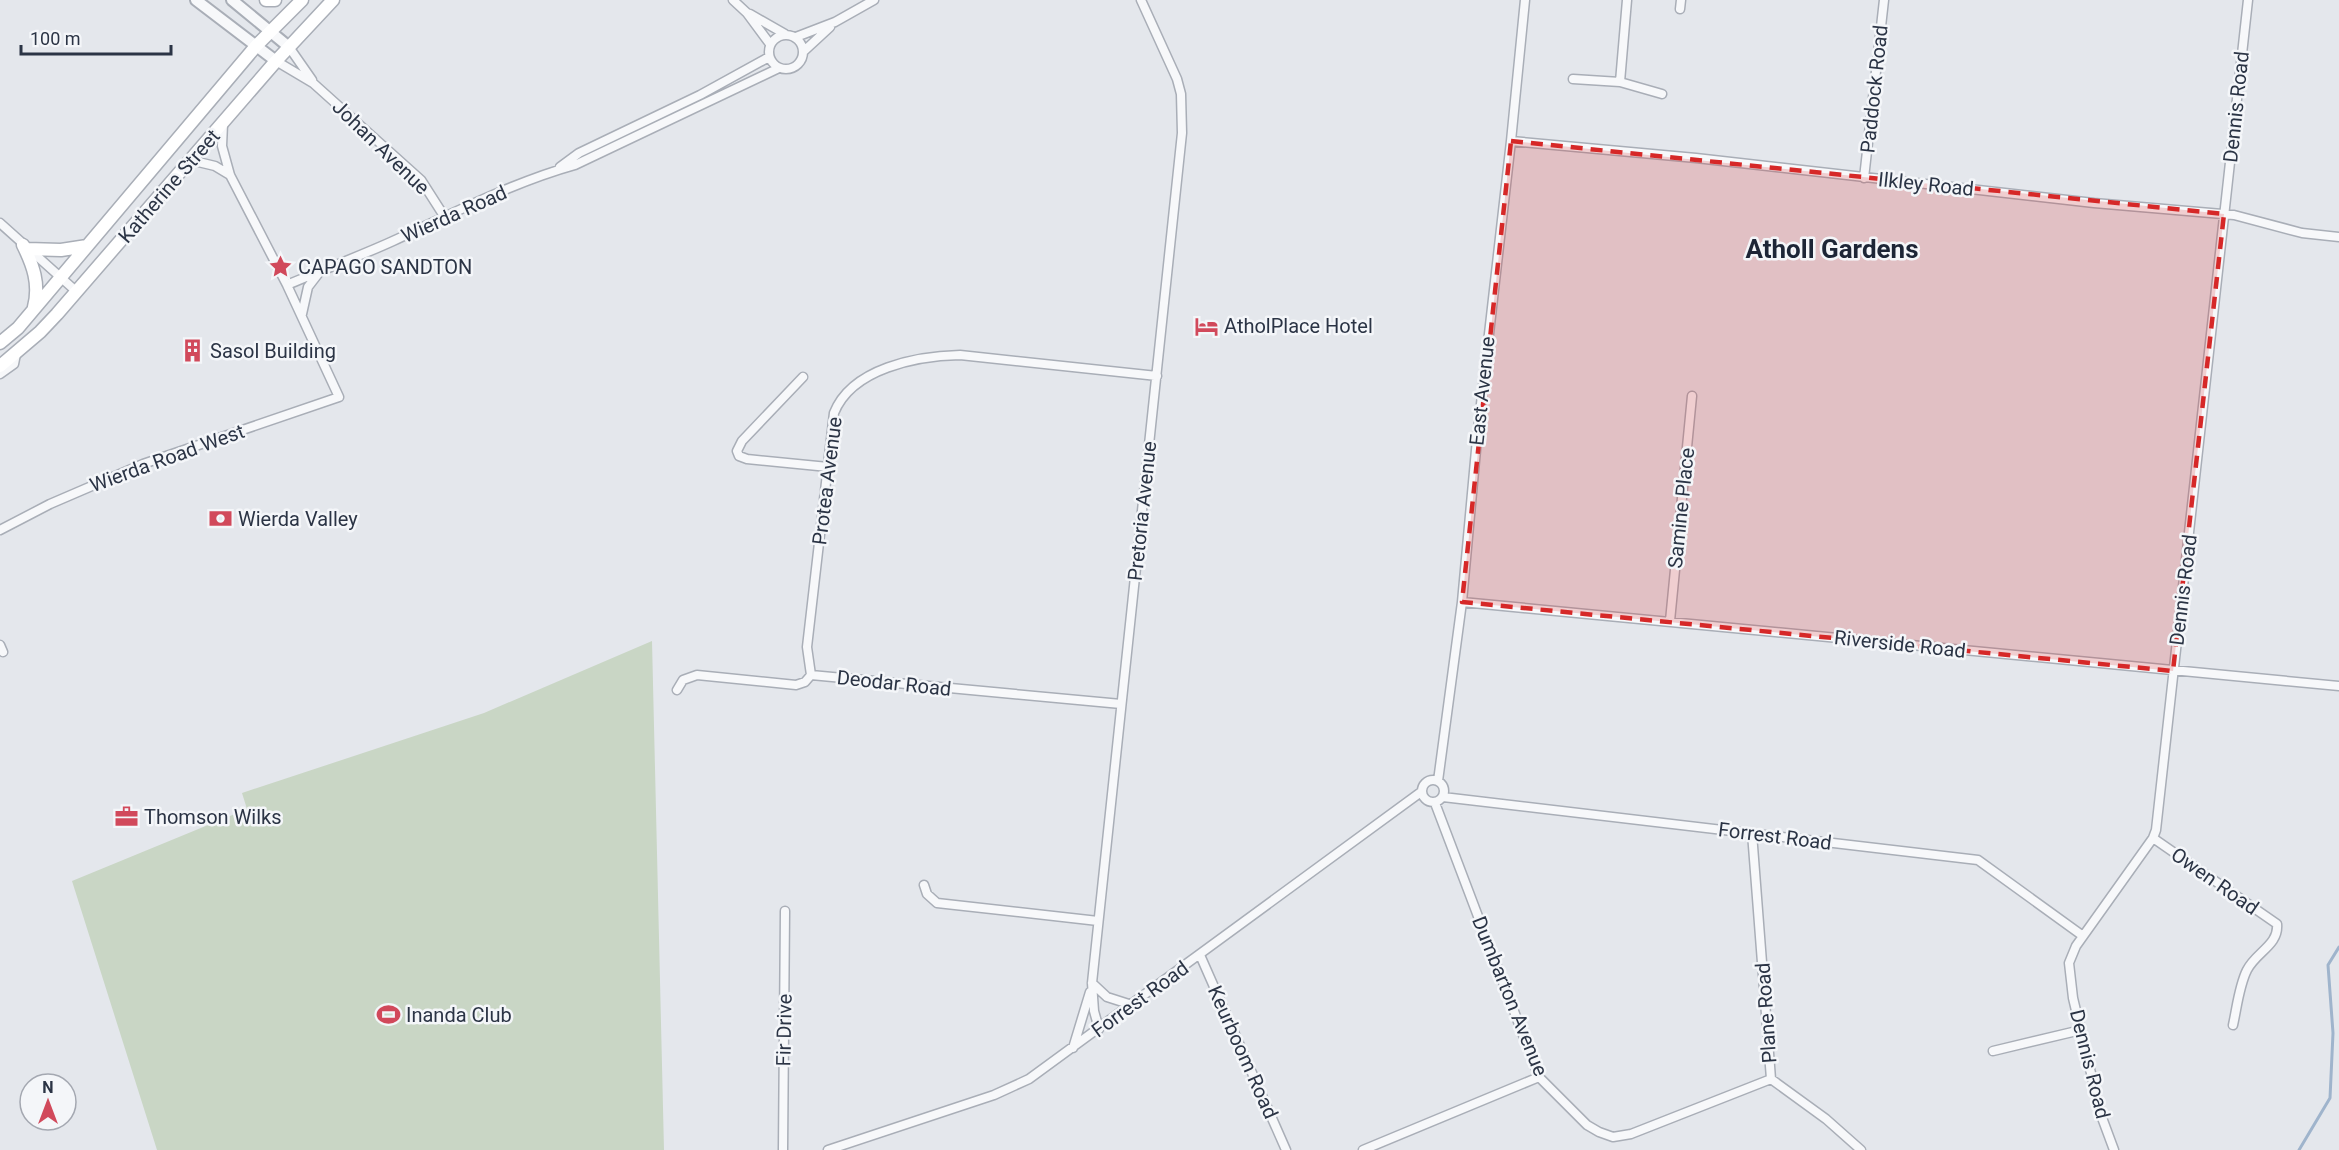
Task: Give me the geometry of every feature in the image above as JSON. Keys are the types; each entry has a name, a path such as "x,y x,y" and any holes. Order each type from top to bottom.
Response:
{"main road":[{"path":"266,0 275,0"},
{"name":"Katherine Street","path":"0,343 18,328 256,46 302,0"},
{"name":"Katherine Street","path":"0,366 40,332 77,292 276,61 333,0"},
{"path":"34,308 36,278 25,247 61,250 87,246"}],"street":[{"path":"196,0 276,61"},
{"path":"232,0 289,47"},
{"path":"733,0 747,13 770,44"},
{"path":"796,37 835,22 874,0"},
{"name":"Pretoria Avenue","path":"1099,1029 1094,1011 1092,983 1183,115 1177,79 1141,0"},
{"name":"East Avenue","path":"1438,781 1462,602 1478,428 1525,0"},
{"path":"1620,82 1627,0"},
{"name":"Paddock Road","path":"1864,178 1884,0"},
{"name":"Dennis Road","path":"2114,1150 2101,1115 2073,998 2070,963 2076,946 2153,838 2157,822 2248,0"},
{"path":"747,13 785,34 796,37 804,51"},
{"path":"785,34 778,36 770,44 769,57 779,68 785,69 797,65 804,51 835,22"},
{"name":"Johan Avenue","path":"289,47 314,83"},
{"name":"Wierda Road","path":"287,285 391,242 444,216 554,171 575,165 661,114 769,57"},
{"name":"Johan Avenue","path":"276,61 314,83 421,180 444,216"},
{"name":"Wierda Road","path":"617,140 665,122 779,68"},
{"path":"1573,79 1620,82 1662,94"},
{"path":"661,114 665,122"},
{"path":"223,124 222,146 230,175 302,316"},
{"name":"Ilkley Road","path":"1511,141 1696,158 2094,203 2224,214 2302,233 2339,237"},
{"path":"190,160 215,166 230,175"},
{"path":"0,223 77,292"},
{"path":"302,316 308,287 320,271"},
{"name":"Wierda Road West","path":"0,530 50,504 143,464 339,397 302,316"},
{"path":"0,374 14,364 16,354"},
{"name":"Protea Avenue","path":"811,675 807,646 834,413 841,399 856,384 906,361 960,355 1157,376"},
{"path":"803,377 742,441 737,452 739,456 747,459 828,467"},
{"name":"Samine Place","path":"1670,621 1692,396"},
{"name":"Riverside Road","path":"1462,602 2339,686"},
{"name":"Deodar Road","path":"677,690 683,680 697,675 796,685 805,682 811,675 1121,704"},
{"path":"1433,780 1438,781 1444,788 1443,797 1435,803 1425,800 1421,792 1425,783 1433,780"},
{"name":"Forrest Road","path":"828,1150 851,1146 1019,1085 1045,1069 1421,792"},
{"name":"Forrest Road","path":"1443,797 1978,860 2083,936"},
{"name":"Dumbarton Avenue","path":"1435,803 1539,1077 1587,1125 1613,1137 1631,1134 1771,1078"},
{"name":"Plane Road","path":"1752,833 1771,1078 1826,1119 1861,1150"},
{"name":"Owen Road","path":"2153,838 2277,924 2277,935 2274,940 2257,955 2248,968 2233,1025"},
{"path":"924,885 927,894 937,903 1098,921"},
{"name":"Fir Drive","path":"783,1150 785,911"},
{"name":"Keurboom Road","path":"1200,955 1286,1150"},
{"path":"1073,1048 1092,983 1107,997 1132,1005"},
{"path":"1993,1051 2081,1030"},
{"path":"1363,1150 1539,1077"}],"highlighted area":[{"path":"1511,141 2224,214 2173,671 1462,602"}],"green space":[{"name":"Inanda Club","path":"652,641 664,1150 157,1150 72,881 247,809 242,793 484,713"}],"waterway":[{"path":"2299,1150 2330,1098 2333,1033 2328,965 2339,947"}],"place":[{"name":"CAPAGO SANDTON","path":"280,267"},
{"name":"AtholPlace Hotel","path":"1206,326"},
{"name":"Sasol Building","path":"192,351"},
{"name":"Wierda Valley","path":"220,519"},
{"name":"Thomson Wilks","path":"126,817"},
{"name":"Inanda Club","path":"388,1015"}],"district":[{"name":"Atholl Gardens","path":"1832,249"}]}
